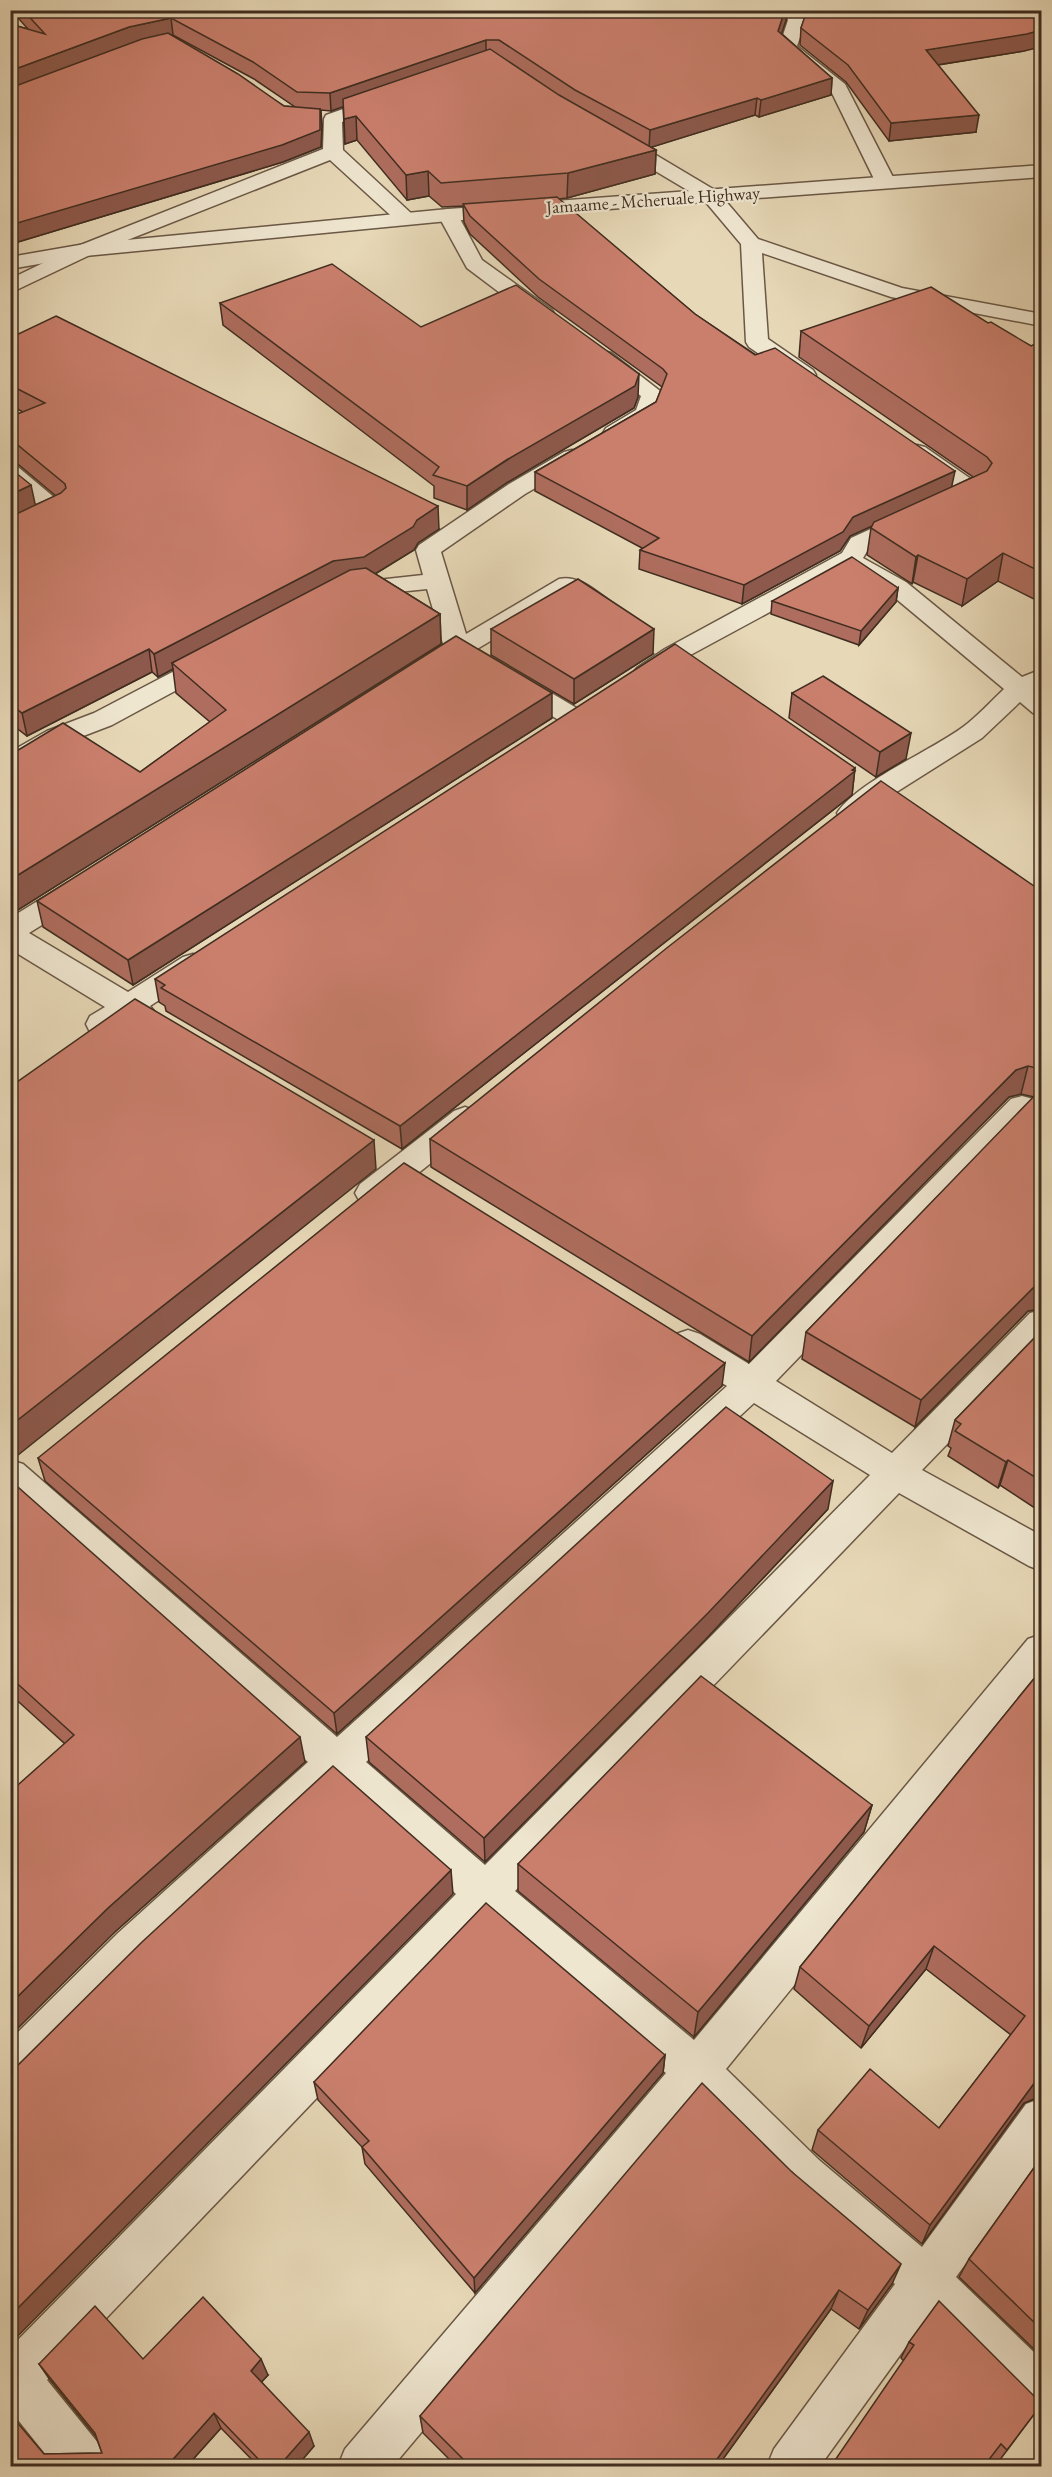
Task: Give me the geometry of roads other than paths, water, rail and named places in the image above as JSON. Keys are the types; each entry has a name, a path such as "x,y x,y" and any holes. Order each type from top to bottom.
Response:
{"street":[{"path":"794,10 797,20 788,47 838,88 886,183"},
{"path":"406,219 333,152 323,118 408,93"},
{"path":"598,129 711,196 751,243 898,293 1041,320"},
{"path":"10,287 85,250 333,152"},
{"name":"Jamaame - Mcheruale Highway","path":"85,250 448,215 1041,171"},
{"path":"448,215 474,264 558,326"},
{"path":"751,243 757,342 826,390"},
{"path":"10,263 85,250"},
{"path":"576,719 457,648 428,550 517,489 646,414 652,394 587,346"},
{"path":"625,687 674,654 851,558 860,543 973,491 895,437"},
{"path":"10,472 56,509 10,533"},
{"path":"851,558 897,587 1030,683 1041,707"},
{"path":"324,602 345,591 437,581"},
{"path":"408,680 457,648 568,584 626,622"},
{"path":"10,764 56,737 103,719 240,646"},
{"path":"830,828 877,792 973,732 1030,683"},
{"path":"100,875 10,934 168,1030"},
{"path":"78,1040 217,949"},
{"path":"348,1212 487,1101"},
{"path":"10,2071 133,1948 752,1384 1022,1107"},
{"path":"372,1150 433,1186"},
{"path":"86,2466 13,2378 897,1474 1041,1323"},
{"path":"662,1328 897,1474 1041,1555"},
{"path":"20,1474 337,1762 486,1893 697,2072 803,2176 926,2280 1041,2394"},
{"path":"362,2466 697,2072 1041,1651"},
{"path":"791,2466 1041,2120"}]}
